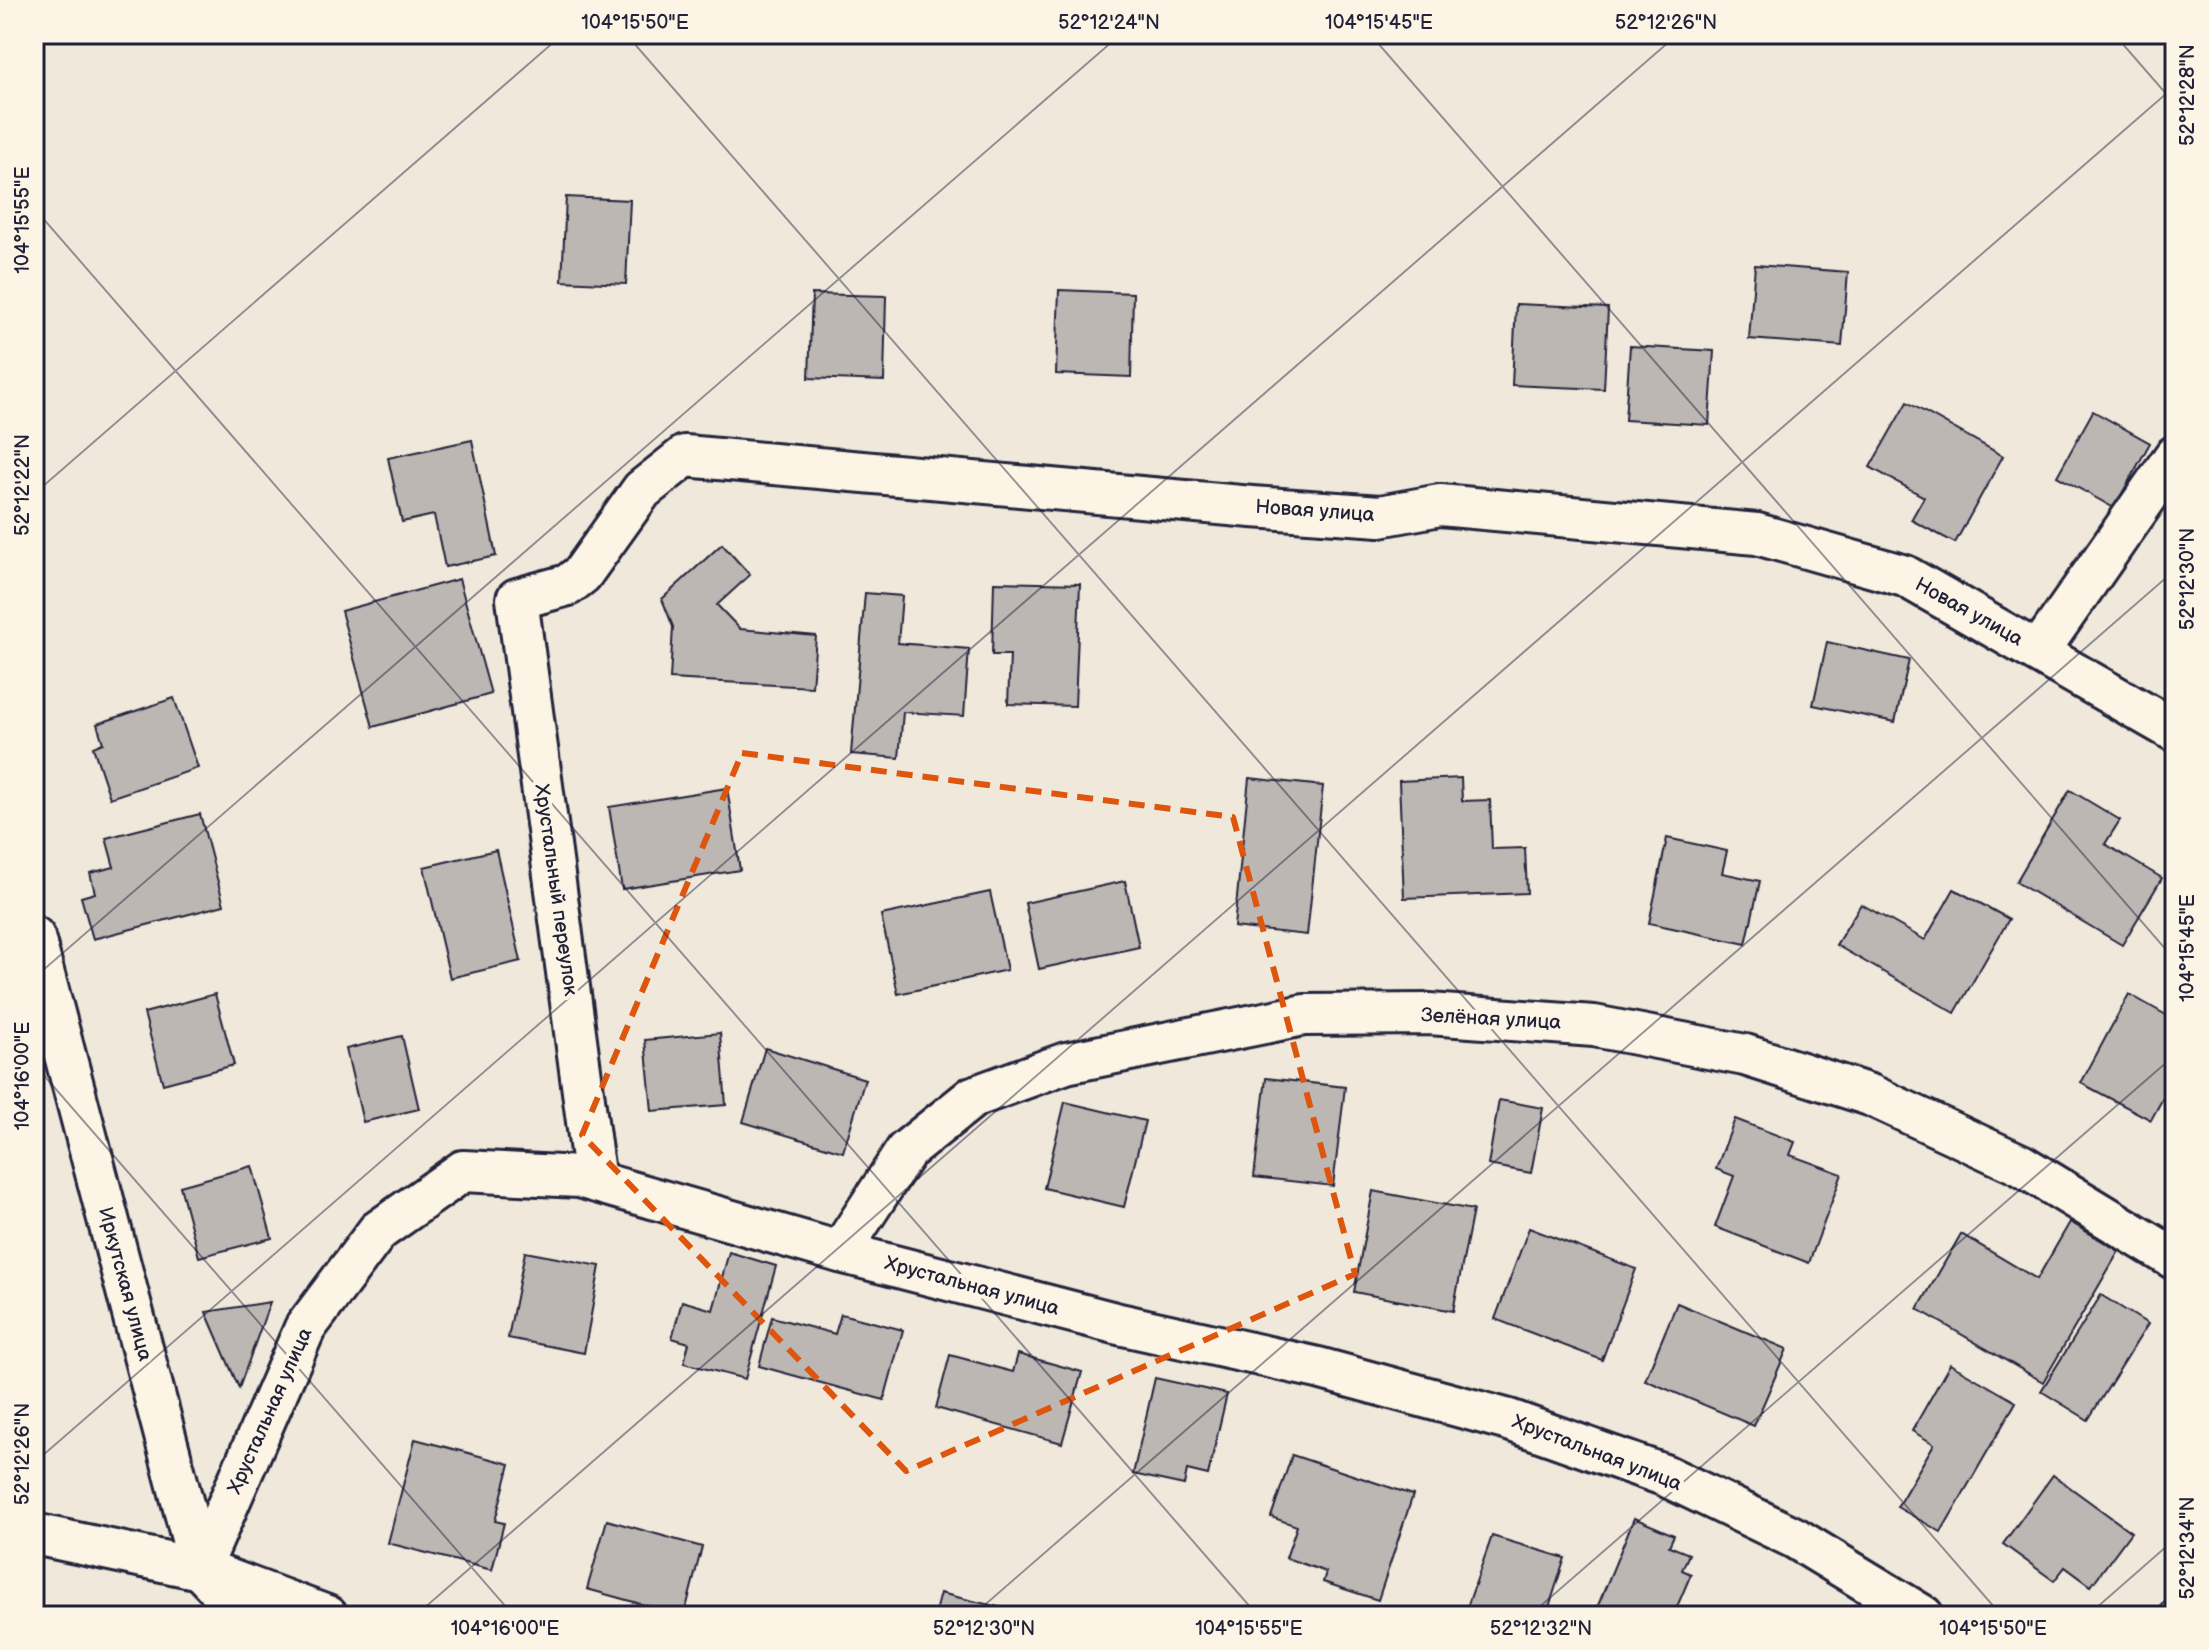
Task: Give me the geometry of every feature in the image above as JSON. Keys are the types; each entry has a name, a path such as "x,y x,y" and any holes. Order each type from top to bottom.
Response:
{"street":[{"name":"Новая улица","path":"517,599 568,585 582,574 642,490 685,456 1380,516 1440,505 1757,534 1905,576 2175,731"},
{"path":"2039,651 2175,456"},
{"name":"Хрустальный переулок","path":"517,599 595,1181"},
{"name":"Иркутская улица","path":"34,937 200,1569 245,1616"},
{"name":"Зелёная улица","path":"840,1252 906,1151 973,1097 1066,1063 1304,1015 1429,1014 1594,1026 1745,1055 1870,1095 2021,1165 2175,1259"},
{"name":"Хрустальная улица","path":"200,1569 305,1328 378,1231 463,1171 579,1177 840,1252 1119,1324 1318,1368 1509,1420 1664,1475 1795,1538 1923,1616"},
{"path":"34,1534 200,1569 327,1616"}],"highlighted area":[{"path":"742,753 1233,817 1355,1274 906,1471 582,1135"}],"building":[{"path":"566,197 630,200 626,284 562,281"},
{"path":"1755,265 1848,272 1842,346 1749,339"},
{"path":"1059,290 1133,293 1131,377 1056,374"},
{"path":"812,294 886,296 884,381 809,378"},
{"path":"1516,304 1608,308 1604,389 1512,385"},
{"path":"1630,346 1714,351 1709,425 1625,420"},
{"path":"1907,402 2003,456 1955,543 1911,520 1924,497 1870,467"},
{"path":"2093,411 2150,443 2114,508 2057,476"},
{"path":"472,440 496,556 445,567 434,515 402,522 388,458"},
{"path":"722,544 750,575 717,605 740,629 816,636 812,687 670,679 673,627 662,599"},
{"path":"2175,569 2175,595 2164,588"},
{"path":"459,579 491,694 373,727 341,611"},
{"path":"994,582 1080,584 1075,706 1008,704 1010,655 992,655"},
{"path":"865,593 902,596 898,643 969,649 964,716 903,712 899,758 851,754"},
{"path":"1827,642 1909,660 1895,722 1813,705"},
{"path":"174,698 198,768 110,798 93,747 103,743 97,724"},
{"path":"1249,778 1323,786 1307,935 1234,927"},
{"path":"1461,778 1462,801 1490,800 1492,849 1525,848 1527,893 1404,898 1399,781"},
{"path":"727,788 740,870 622,889 609,807"},
{"path":"2070,790 2120,820 2105,844 2162,878 2122,945 2016,882"},
{"path":"200,814 224,905 93,939 81,897 95,893 90,873 114,867 106,838"},
{"path":"1667,838 1727,851 1722,873 1760,881 1746,944 1649,923"},
{"path":"496,850 521,961 450,978 424,867"},
{"path":"1125,881 1139,947 1039,969 1025,903"},
{"path":"1954,889 2009,919 1955,1013 1836,945 1861,904 1925,940"},
{"path":"990,892 1007,970 898,994 881,915"},
{"path":"215,994 234,1065 163,1084 144,1013"},
{"path":"2129,994 2175,1020 2175,1076 2151,1120 2081,1083"},
{"path":"720,1033 726,1105 652,1111 645,1040"},
{"path":"402,1036 419,1109 363,1122 346,1049"},
{"path":"765,1048 865,1079 843,1152 743,1122"},
{"path":"1266,1078 1345,1087 1333,1186 1254,1177"},
{"path":"1499,1100 1543,1108 1531,1173 1488,1165"},
{"path":"1065,1102 1145,1121 1124,1207 1044,1188"},
{"path":"1735,1119 1795,1142 1790,1155 1842,1174 1809,1263 1715,1227 1734,1176 1716,1169"},
{"path":"252,1166 272,1238 199,1257 180,1186"},
{"path":"1373,1191 1473,1210 1453,1311 1354,1292"},
{"path":"2070,1222 2119,1251 2043,1382 1918,1309 1961,1234 2037,1279"},
{"path":"1529,1228 1636,1269 1602,1360 1495,1319"},
{"path":"525,1252 600,1266 584,1353 508,1338"},
{"path":"729,1252 776,1266 745,1379 684,1363 689,1343 672,1338 682,1301 713,1310"},
{"path":"2101,1295 2148,1324 2088,1420 2041,1391"},
{"path":"270,1302 239,1388 206,1312"},
{"path":"1677,1303 1787,1349 1754,1426 1645,1380"},
{"path":"841,1314 903,1330 884,1400 759,1366 772,1317 835,1334"},
{"path":"1018,1354 1082,1372 1062,1443 936,1408 950,1355 1013,1372"},
{"path":"1950,1364 2016,1402 1941,1532 1897,1507 1934,1444 1912,1431"},
{"path":"1155,1378 1227,1394 1208,1475 1187,1470 1184,1485 1133,1474"},
{"path":"415,1439 510,1464 495,1521 504,1523 492,1570 388,1543"},
{"path":"1292,1455 1413,1495 1378,1600 1323,1582 1326,1572 1286,1558 1297,1526 1271,1517"},
{"path":"2053,1475 2131,1532 2091,1586 2065,1567 2054,1581 2003,1544"},
{"path":"1634,1518 1674,1535 1669,1546 1689,1554 1682,1570 1691,1574 1673,1616 1617,1616 1597,1608"},
{"path":"607,1520 702,1547 684,1616 587,1589"},
{"path":"1492,1536 1565,1558 1546,1616 1464,1616"},
{"path":"940,1593 1015,1611 1014,1616 934,1616"},
{"path":"2170,1596 2175,1600 2175,1616 2153,1616"}]}
